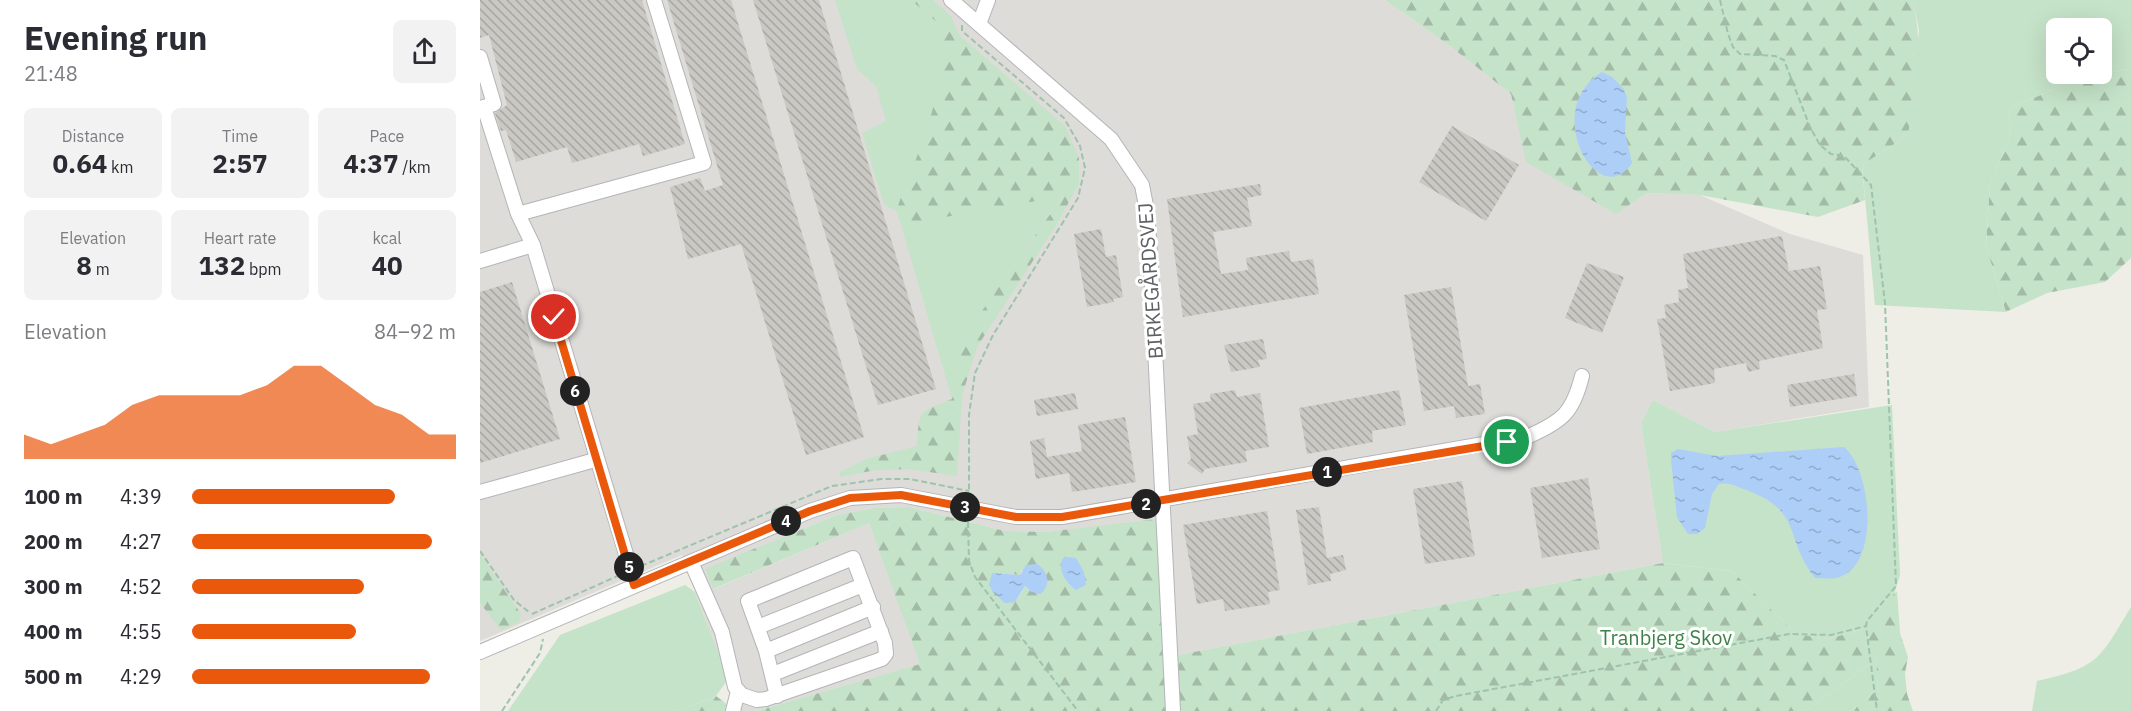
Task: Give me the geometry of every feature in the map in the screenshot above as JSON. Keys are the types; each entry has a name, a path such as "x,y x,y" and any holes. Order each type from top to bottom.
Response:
{"street":[{"path":"518,214 704,163 654,0"},
{"name":"BIRKEGÅRDSVEJ","path":"951,0 1111,139 1142,185 1147,211 1151,268 1173,711"},
{"path":"979,24 988,0"},
{"path":"480,57 494,104 482,108 518,214 533,245 634,585"},
{"path":"480,261 533,245"},
{"path":"480,652 810,511 850,498 901,495 1039,519 1162,501 1530,436 1549,428 1565,416 1576,400 1582,376"},
{"path":"480,492 595,460"},
{"path":"738,691 757,700 777,696 878,663 886,654 873,607 853,558 748,601 766,651 777,696"},
{"path":"691,562 722,632 738,691 733,711"},
{"path":"758,627 864,585"},
{"path":"766,651 873,607"},
{"path":"773,674 881,631"}],"path":[{"path":"1720,0 1733,47 1740,54 1775,56 1784,60 1810,127 1820,145 1831,154 1844,156 1871,185 1885,303 1896,586 1867,621 1866,626 1877,711"},
{"path":"966,13 962,31 1069,124 1080,146 1085,168 1078,198 993,335 975,372 969,415 969,552 975,578 1078,711"},
{"path":"480,551 519,607 532,614 543,637 543,648 502,711"},
{"path":"1436,711 1443,700 1456,696 1790,634 1831,635 1866,626"}],"shaded area":[{"path":"480,0 1385,0 1446,43 1511,94 1527,162 1646,193 1700,195 1790,234 1863,255 1869,407 1715,432 1653,400 1641,423 1663,563 1178,655 1157,520 1045,532 1005,531 909,507 874,508 837,515 705,570 714,589 869,523 921,664 756,711 739,711 682,555 480,641"}],"green space":[{"path":"835,0 911,0 939,24 940,73 936,96 923,143 896,211 884,204 862,133 886,121 876,86 857,69"},
{"path":"911,0 933,0 951,16 958,33 966,41 1065,126 1079,158 1079,184 1055,227 977,347 962,396 957,476 908,469 876,470 840,477 840,472 866,459 917,446 922,414 952,399 965,335 1063,196 901,225 896,211 930,119 940,72 939,24"},
{"path":"1385,0 1913,0 1918,52 1908,135 1862,165 1865,200 1818,217 1700,195 1646,193 1616,214 1526,162 1511,94 1446,43"},
{"path":"1913,0 2131,0 2131,69 2112,72 2112,18 2046,18 2046,84 2066,84 2008,109 2011,134 1990,184 1986,246 2006,312 1875,305 1862,165 1908,135 1919,30"},
{"path":"2131,69 2131,258 2105,282 2047,293 2006,312 1986,246 1990,184 2011,134 2008,109 2066,84 2112,84 2112,72"},
{"path":"1063,195 965,335 952,399 901,225"},
{"path":"1653,400 1715,432 1892,405 1900,575 1894,595 1860,630 1828,639 1796,634 1732,571 1663,563 1641,423"},
{"name":"Tranbjerg Skov","path":"909,507 1005,531 1045,532 1157,519 1178,655 1663,563 1732,571 1796,634 1828,639 1860,630 1897,591 1900,633 1908,657 1905,673 1907,694 1913,711 1850,711 1878,690 1876,659 1806,711 756,711 920,664 869,523 713,589 705,569 837,515 874,508","holes":["1022,570 1033,593 1025,586 1018,598 992,573 1020,575"]},
{"path":"480,554 521,614 519,622 501,630 480,603"},
{"path":"685,585 695,592 728,679 716,696 678,711 508,711 560,635"},
{"path":"2131,607 2131,711 2032,711 2037,681 2073,671 2095,659 2112,639"},
{"path":"1876,659 1878,690 1850,711 1806,711"},
{"path":"716,696 736,711 678,711"}],"water":[{"path":"1602,72 1612,77 1623,88 1627,97 1625,132 1632,163 1618,175 1604,176 1591,166 1581,150 1575,130 1576,109 1584,89"},
{"path":"1844,447 1853,458 1860,474 1867,514 1862,552 1854,567 1842,576 1815,578 1805,563 1785,516 1764,498 1736,486 1719,484 1712,494 1705,528 1697,534 1688,534 1677,517 1671,453 1678,449 1717,456"},
{"path":"1063,558 1076,558 1084,572 1086,585 1076,590 1069,584 1062,572"},
{"path":"1037,564 1044,571 1047,579 1046,587 1040,594 1033,593 1025,586 1015,602 1005,603 989,585 992,573 1020,575 1026,565"}],"building":[{"path":"480,0 642,0 685,144 643,156 639,144 572,163 567,147 516,162 506,130 501,131 495,113 507,105 489,35 480,38"},
{"path":"667,0 731,0 864,437 806,455 741,244 688,259 670,187 700,178 705,191 723,185"},
{"path":"753,0 819,0 936,389 878,405"},
{"path":"1452,126 1519,165 1486,221 1419,182"},
{"path":"1260,184 1262,195 1247,198 1252,226 1213,232 1221,274 1248,270 1246,258 1289,251 1291,262 1313,259 1319,294 1183,317 1167,199"},
{"path":"1101,229 1106,257 1116,255 1123,297 1113,299 1114,302 1087,307 1074,234"},
{"path":"1782,236 1789,271 1820,266 1827,309 1817,310 1823,348 1759,361 1760,369 1748,372 1746,363 1714,369 1715,383 1670,391 1657,319 1666,318 1664,305 1679,302 1678,290 1688,288 1683,254"},
{"path":"1587,263 1624,277 1602,333 1565,318"},
{"path":"512,282 560,439 480,463 480,292"},
{"path":"1451,287 1468,386 1480,384 1485,414 1456,418 1454,406 1424,411 1404,295"},
{"path":"1263,339 1267,359 1258,360 1260,367 1231,372 1224,345"},
{"path":"1854,374 1857,396 1790,407 1787,385"},
{"path":"1235,390 1237,397 1260,393 1269,447 1245,451 1247,462 1205,469 1202,474 1187,463 1191,459 1187,436 1198,434 1193,404 1211,401 1210,394"},
{"path":"1399,390 1406,425 1372,431 1373,442 1307,454 1299,408"},
{"path":"1075,393 1078,409 1037,416 1034,400"},
{"path":"1125,417 1136,482 1072,492 1069,473 1036,479 1030,441 1044,438 1047,457 1082,451 1078,425"},
{"path":"1588,478 1600,549 1542,558 1530,488"},
{"path":"1462,481 1475,556 1425,564 1413,489"},
{"path":"1319,507 1327,558 1343,555 1346,570 1330,574 1331,581 1308,585 1296,510"},
{"path":"1267,511 1280,590 1268,592 1270,604 1225,611 1223,599 1197,604 1183,525"}],"route":[{"path":"554,317 634,585 810,511 850,498 901,495 1016,517 1039,519 1167,501 1507,442"}]}
